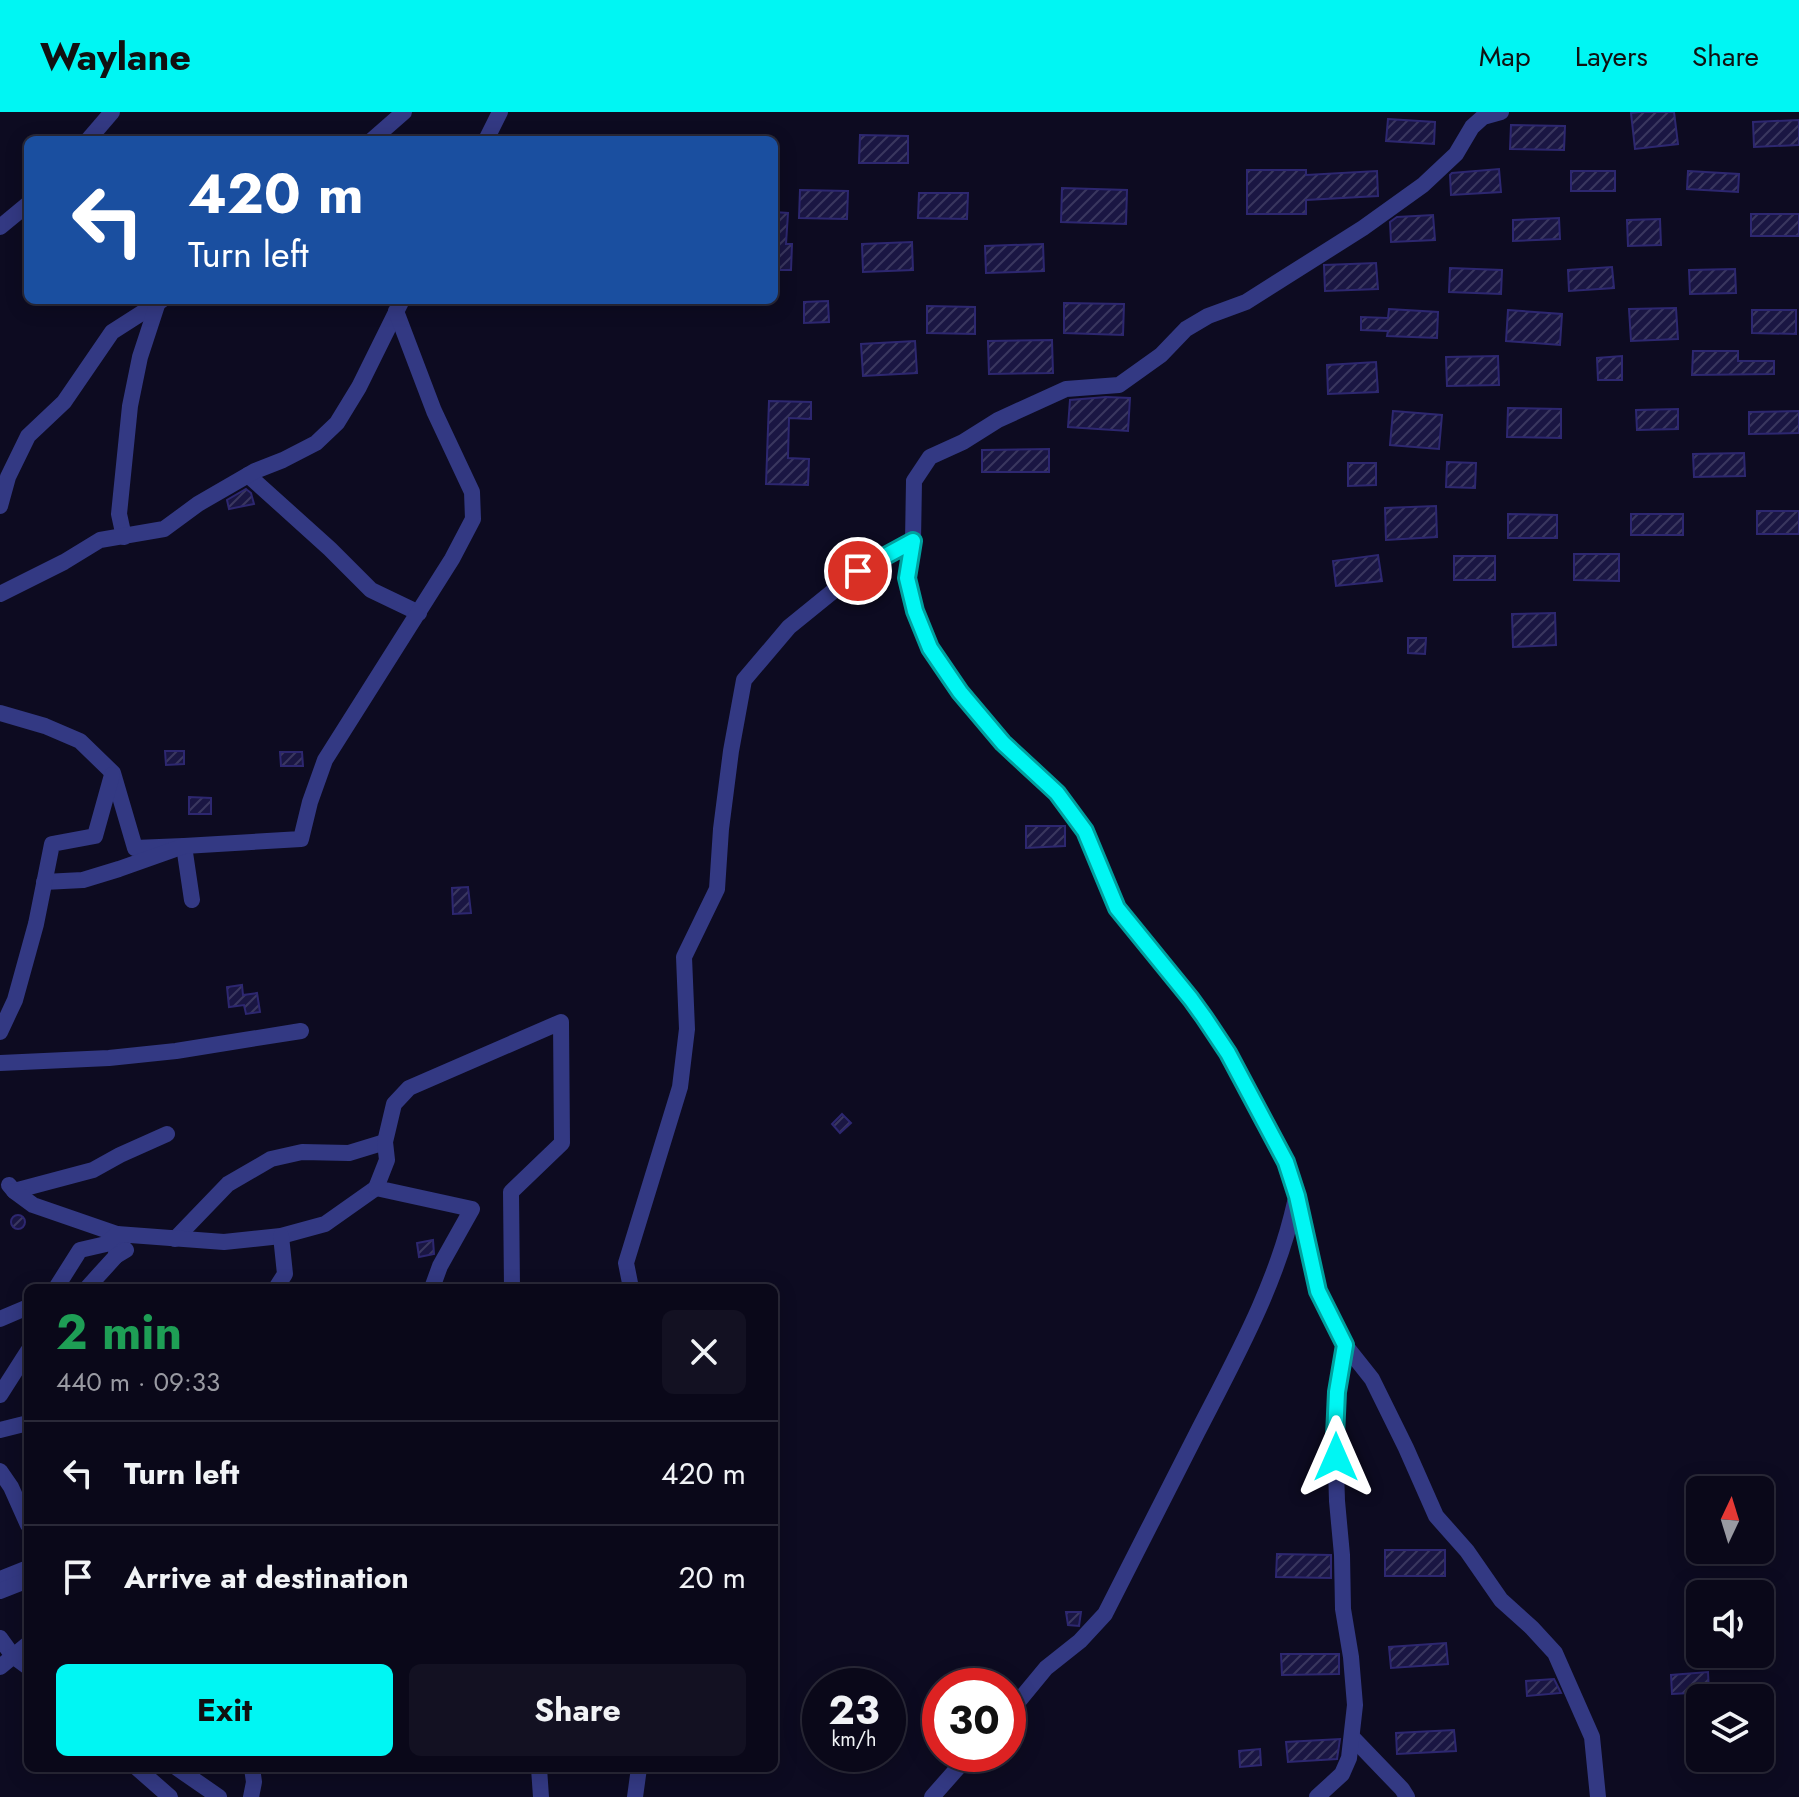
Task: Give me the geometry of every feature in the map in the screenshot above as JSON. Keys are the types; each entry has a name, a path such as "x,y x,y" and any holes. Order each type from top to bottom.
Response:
{"street":[{"path":"91,136 112,112"},
{"path":"377,136 404,112"},
{"path":"488,136 500,112"},
{"path":"1501,112 1483,117 1472,127 1456,154 1423,185 1363,228 1246,302 1208,316 1186,329 1161,355 1119,385 1066,389 998,420 963,442 930,457 914,481 913,541 907,578 915,611 930,648 960,692 1003,743 1057,793 1085,831 1117,908 1191,999 1228,1053 1286,1162 1297,1196 1318,1291 1345,1345 1372,1379 1436,1516 1467,1551 1501,1600 1555,1653 1592,1737 1598,1797"},
{"path":"0,227 24,207"},
{"path":"0,506 8,477 28,436 64,402 112,332 155,304"},
{"path":"124,537 119,514 130,406 140,357 159,304"},
{"path":"0,594 100,540 164,529 198,504 248,475 316,443 337,423 359,387 399,305"},
{"path":"0,713 45,726 80,741 113,773 135,848 301,839 325,760 419,613 473,519 472,492 434,411 399,305"},
{"path":"248,475 371,590 419,613"},
{"path":"630,1284 626,1263 680,1087 687,1029 684,957 717,889 731,751 744,680 789,627 858,571 913,541"},
{"path":"0,1032 15,1000 36,924 52,844 95,836 113,773"},
{"path":"44,882 83,880 184,846"},
{"path":"184,846 192,900"},
{"path":"167,1134 93,1170 12,1188 33,1205 117,1234 143,1237 224,1242 281,1236 325,1224 376,1188 387,1160 385,1142 394,1104 409,1088 561,1022 562,1143 511,1192 512,1284"},
{"path":"0,1063 109,1058 176,1051 301,1031"},
{"path":"175,1239 228,1184 271,1159 302,1152 349,1153 385,1142"},
{"path":"376,1188 472,1209 440,1266 433,1284"},
{"path":"1026,1692 1046,1668 1080,1641 1105,1614 1267,1291 1290,1227 1297,1196"},
{"path":"116,1256 117,1234"},
{"path":"59,1284 80,1250 106,1244 117,1234"},
{"path":"281,1236 284,1283"},
{"path":"91,1284 116,1256 143,1237"},
{"path":"0,1319 24,1309"},
{"path":"1317,1797 1342,1774 1349,1758 1355,1705 1343,1609 1335,1436 1337,1392 1345,1345"},
{"path":"0,1395 24,1357"},
{"path":"0,1430 24,1424"},
{"path":"0,1471 24,1516"},
{"path":"0,1579 24,1570"},
{"path":"0,1591 24,1582"},
{"path":"4,1649 24,1645"},
{"path":"4,1649 24,1664"},
{"path":"1352,1737 1407,1797"},
{"path":"142,1772 170,1797"},
{"path":"183,1772 219,1797"},
{"path":"251,1797 253,1772"},
{"path":"539,1772 541,1797"},
{"path":"635,1797 638,1772"},
{"path":"932,1797 954,1772"}],"building":[{"path":"1674,112 1678,144 1635,149 1631,113"},
{"path":"1388,119 1435,122 1434,144 1386,141"},
{"path":"1799,120 1799,145 1754,147 1753,122"},
{"path":"1511,125 1565,126 1564,150 1510,149"},
{"path":"860,135 908,136 908,163 859,163"},
{"path":"1499,169 1501,192 1451,195 1452,173"},
{"path":"1247,170 1306,170 1306,175 1377,171 1378,196 1306,200 1306,214 1247,214"},
{"path":"1571,171 1615,171 1615,191 1571,191"},
{"path":"1688,171 1739,174 1738,192 1687,189"},
{"path":"1062,188 1127,190 1126,224 1061,222"},
{"path":"800,190 848,191 847,219 799,218"},
{"path":"919,193 968,193 967,219 918,218"},
{"path":"778,212 788,213 786,244 792,244 791,270 778,270"},
{"path":"1751,214 1799,214 1799,236 1751,236"},
{"path":"1433,215 1435,240 1391,242 1390,222 1397,217"},
{"path":"1559,218 1560,239 1513,241 1513,220"},
{"path":"1660,219 1661,245 1628,246 1627,220"},
{"path":"912,242 913,270 863,272 862,244"},
{"path":"1043,244 1044,271 986,273 985,246"},
{"path":"1376,263 1378,289 1325,291 1324,265"},
{"path":"1612,267 1614,288 1569,291 1568,270"},
{"path":"1450,268 1502,270 1501,294 1449,292"},
{"path":"1735,269 1736,293 1690,294 1689,270"},
{"path":"828,301 829,322 804,323 804,302"},
{"path":"1064,303 1124,304 1123,335 1064,333"},
{"path":"927,306 975,307 975,334 927,333"},
{"path":"1676,308 1678,339 1631,341 1629,309"},
{"path":"1389,309 1438,312 1437,338 1387,336 1388,331 1361,330 1361,317 1388,318"},
{"path":"1508,310 1562,314 1560,345 1506,341"},
{"path":"1752,310 1796,310 1796,334 1752,333"},
{"path":"1052,340 1053,373 989,374 988,341"},
{"path":"915,341 917,373 863,376 861,344"},
{"path":"1693,351 1738,351 1738,361 1774,361 1774,374 1692,375"},
{"path":"1498,356 1499,385 1447,386 1446,357"},
{"path":"1622,356 1622,380 1598,380 1597,358"},
{"path":"1376,362 1378,392 1328,394 1327,365"},
{"path":"1130,398 1128,431 1068,427 1070,400"},
{"path":"769,401 811,402 811,419 789,418 788,458 809,459 808,485 766,484"},
{"path":"1508,408 1561,409 1561,438 1507,437"},
{"path":"1678,409 1678,429 1637,430 1636,410"},
{"path":"1393,411 1442,415 1439,449 1390,445"},
{"path":"1799,411 1799,433 1749,434 1749,412"},
{"path":"1049,449 1049,472 982,472 982,450"},
{"path":"1744,453 1745,476 1694,477 1693,454"},
{"path":"1447,462 1476,463 1475,488 1446,487"},
{"path":"1348,463 1376,463 1376,485 1348,486"},
{"path":"246,489 251,493 254,504 229,509 227,500"},
{"path":"1436,506 1437,537 1386,540 1385,508"},
{"path":"1757,511 1799,511 1799,534 1757,534"},
{"path":"1508,514 1557,515 1557,538 1508,538"},
{"path":"1631,514 1683,514 1683,535 1631,535"},
{"path":"1574,554 1619,554 1619,581 1574,580"},
{"path":"1378,555 1382,581 1336,586 1333,561"},
{"path":"1454,556 1495,556 1495,580 1454,580"},
{"path":"1555,613 1556,645 1513,647 1512,614"},
{"path":"1408,638 1426,638 1425,654 1408,653"},
{"path":"165,751 184,751 184,764 166,765"},
{"path":"280,752 302,752 303,766 281,766"},
{"path":"189,797 211,798 211,814 189,814"},
{"path":"1026,826 1065,826 1065,846 1026,848"},
{"path":"468,887 471,913 453,914 452,888"},
{"path":"242,985 243,995 257,993 260,1012 246,1014 244,1005 229,1007 227,987"},
{"path":"842,1114 851,1123 840,1133 832,1124"},
{"path":"18,1215 25,1222 18,1229 11,1222"},
{"path":"433,1240 434,1254 419,1257 417,1243"},
{"path":"1385,1550 1445,1550 1445,1576 1385,1576"},
{"path":"1277,1554 1331,1555 1331,1578 1276,1577"},
{"path":"1066,1612 1081,1612 1079,1626 1068,1625"},
{"path":"1446,1643 1448,1664 1391,1668 1389,1647"},
{"path":"1281,1654 1339,1654 1339,1674 1282,1675"},
{"path":"1708,1672 1709,1684 1686,1684 1686,1693 1672,1694 1671,1675"},
{"path":"1554,1679 1561,1693 1527,1696 1526,1681"},
{"path":"1454,1730 1456,1751 1397,1754 1396,1733"},
{"path":"1340,1739 1337,1759 1288,1762 1286,1742"},
{"path":"1260,1749 1261,1765 1240,1767 1239,1751"}],"route":[{"path":"858,571 913,541 907,578 915,611 930,648 960,692 1003,743 1057,793 1085,831 1117,908 1191,999 1241,1077 1286,1162 1297,1196 1318,1291 1345,1345 1337,1392 1336,1457"}]}
